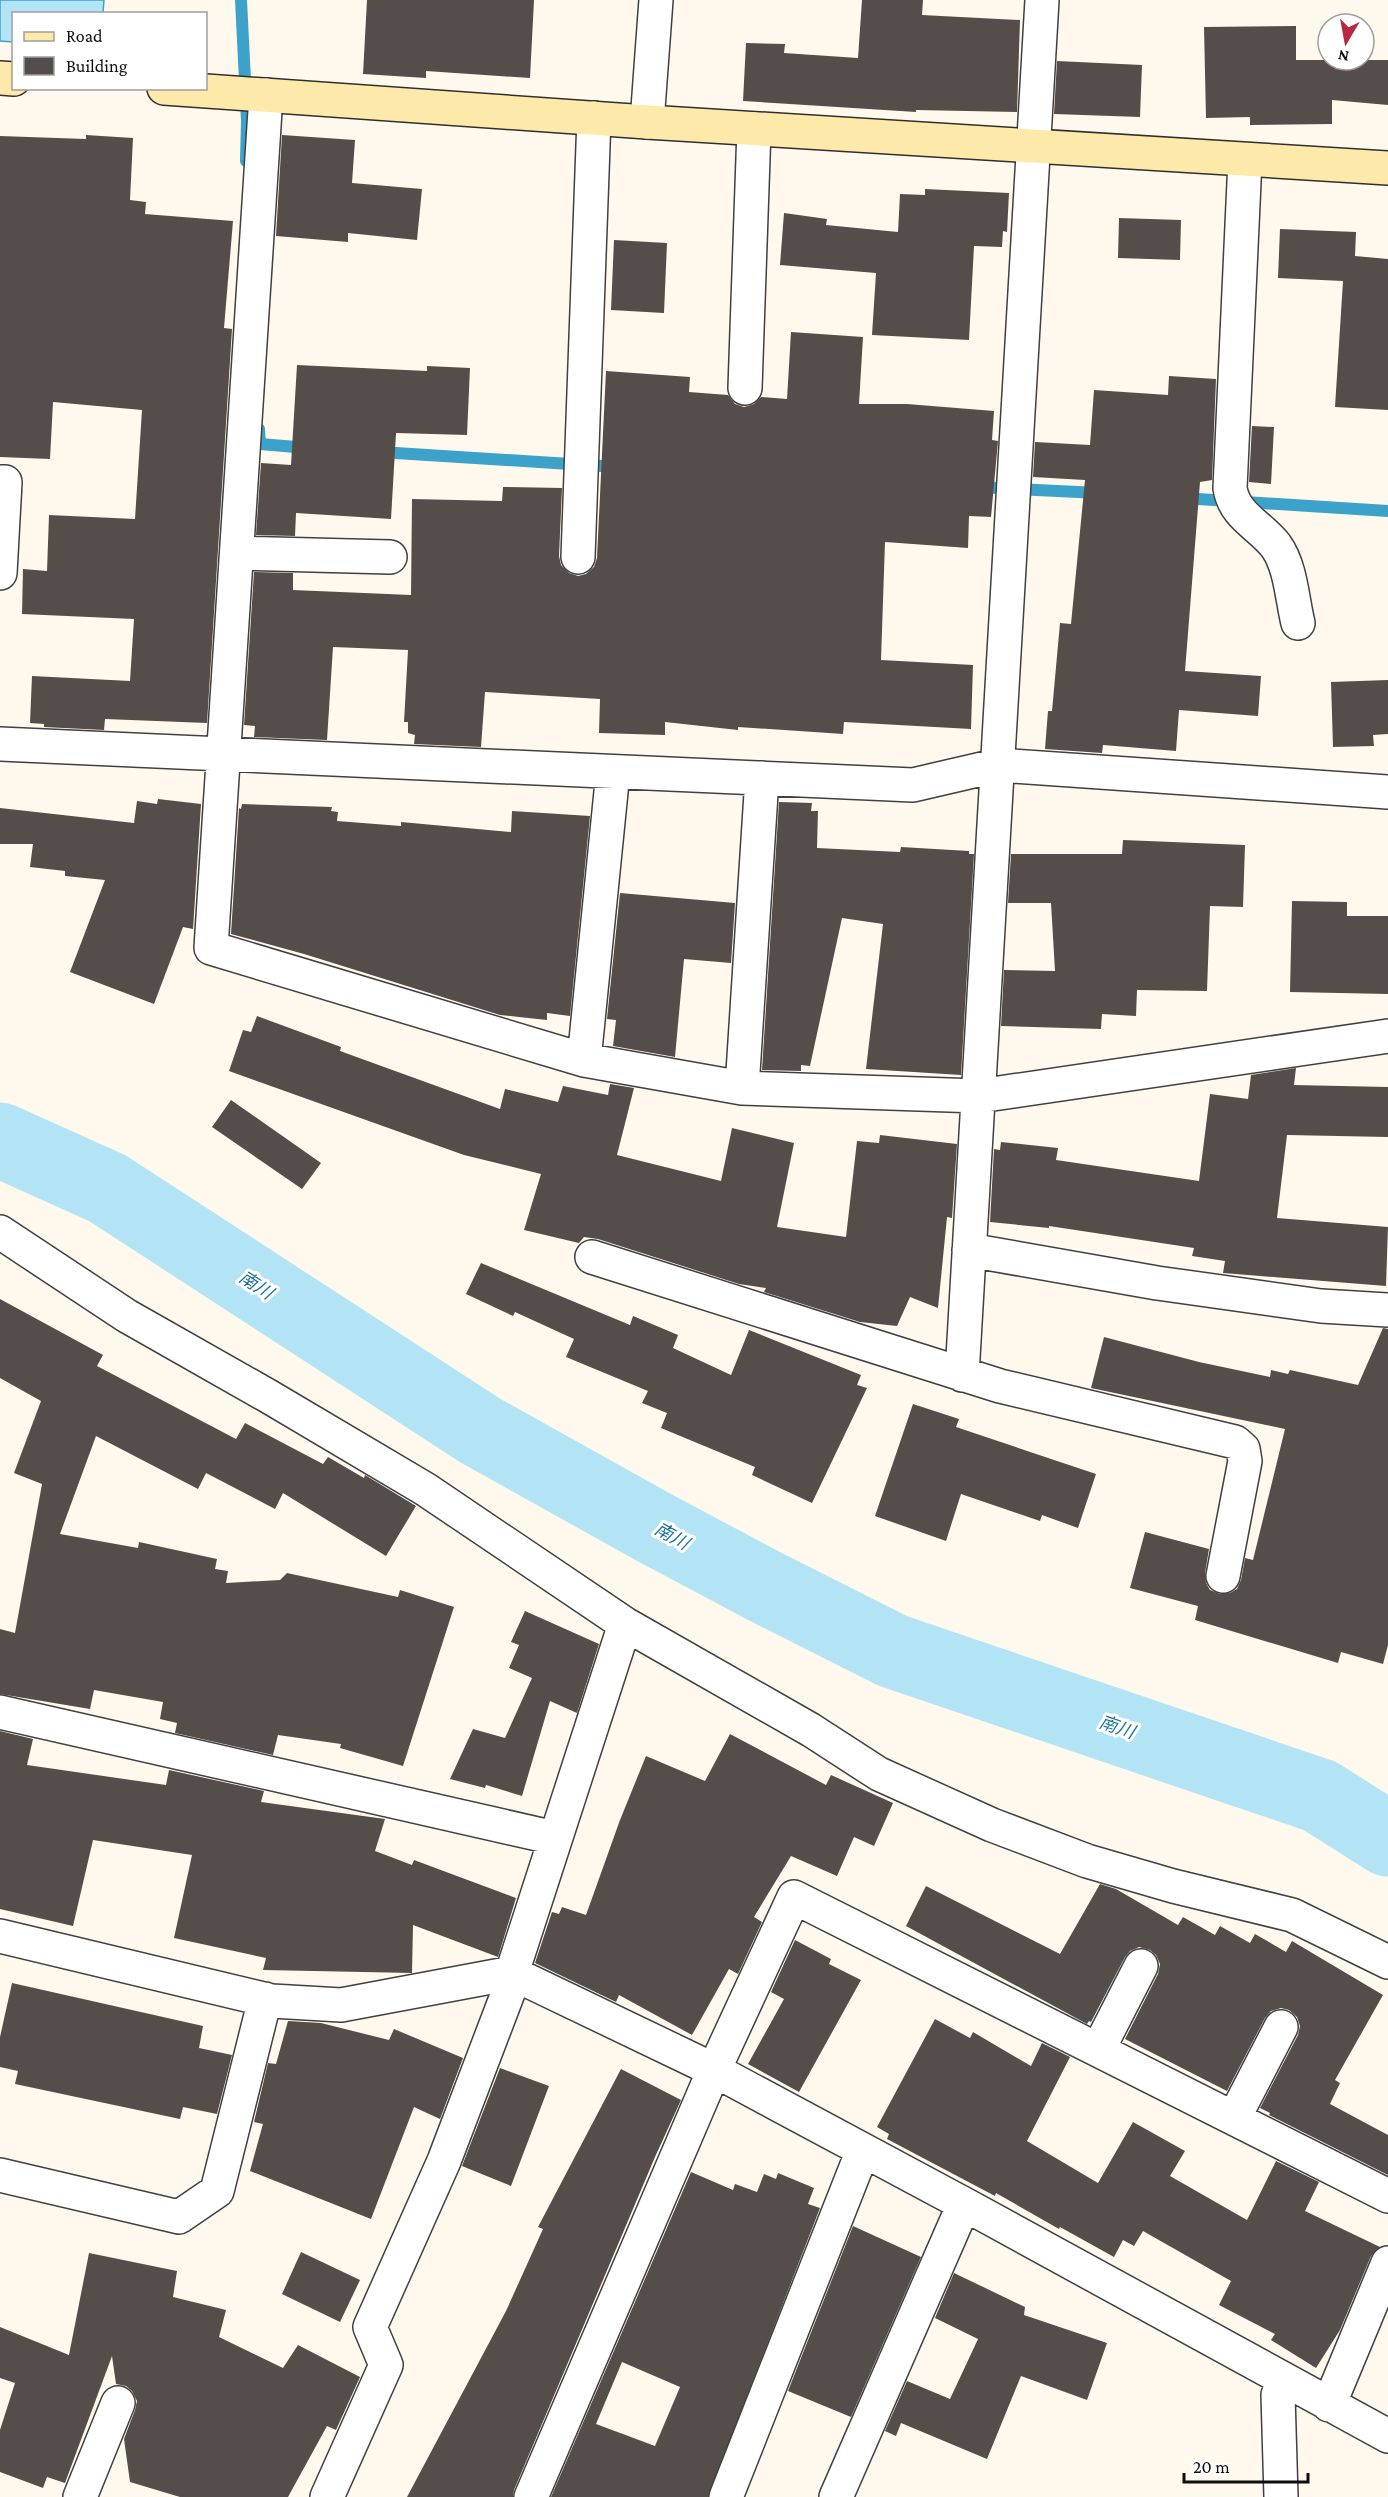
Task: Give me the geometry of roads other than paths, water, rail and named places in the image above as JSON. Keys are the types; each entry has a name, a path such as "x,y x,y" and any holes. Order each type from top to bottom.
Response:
{"street":[{"path":"647,122 656,0"},
{"path":"962,1375 1042,0"},
{"path":"193,90 754,129 1388,168"},
{"path":"266,95 211,948 584,1060 742,1088 979,1096 1388,1036"},
{"path":"578,557 594,118"},
{"path":"745,388 754,129"},
{"path":"1245,160 1230,488 1239,510 1276,546 1290,580 1298,623"},
{"path":"0,482 5,482 0,573"},
{"path":"237,553 390,557"},
{"path":"0,744 914,785 999,765 1388,792"},
{"path":"584,1060 613,772"},
{"path":"742,1088 762,778"},
{"path":"0,1232 127,1316 425,1489 625,1624 811,1730 879,1774 992,1825 1087,1861 1173,1886 1292,1915 1388,1962"},
{"path":"969,1250 1157,1283 1322,1306 1388,1310"},
{"path":"592,1257 1000,1386 1235,1442 1243,1449 1245,1461 1223,1576"},
{"path":"327,2497 386,2365 370,2327 444,2161 508,1993 512,1973 625,1624"},
{"path":"0,1712 555,1838"},
{"path":"531,2497 714,2070 794,1897 1388,2196"},
{"path":"0,1936 265,1999 342,2005 512,1973 714,2070 1388,2436"},
{"path":"1098,2050 1141,1966"},
{"path":"0,2175 179,2217 217,2191 265,1999"},
{"path":"1234,2118 1281,2027"},
{"path":"726,2497 863,2150"},
{"path":"836,2497 964,2204"},
{"path":"1329,2405 1388,2263"},
{"path":"1281,2497 1277,2407 1283,2379"},
{"path":"80,2497 118,2403"}],"water":[{"path":"0,0 104,0 103,12 12,12 12,42 0,41"}],"waterway":[{"path":"241,0 247,121 246,161"},
{"path":"259,429 260,444 308,448"},
{"path":"380,452 617,467"},
{"path":"978,487 1099,493"},
{"path":"1182,498 1388,511"},
{"name":"南川","path":"0,1140 107,1188 481,1431 655,1528 893,1651 1320,1796 1388,1839"}]}
